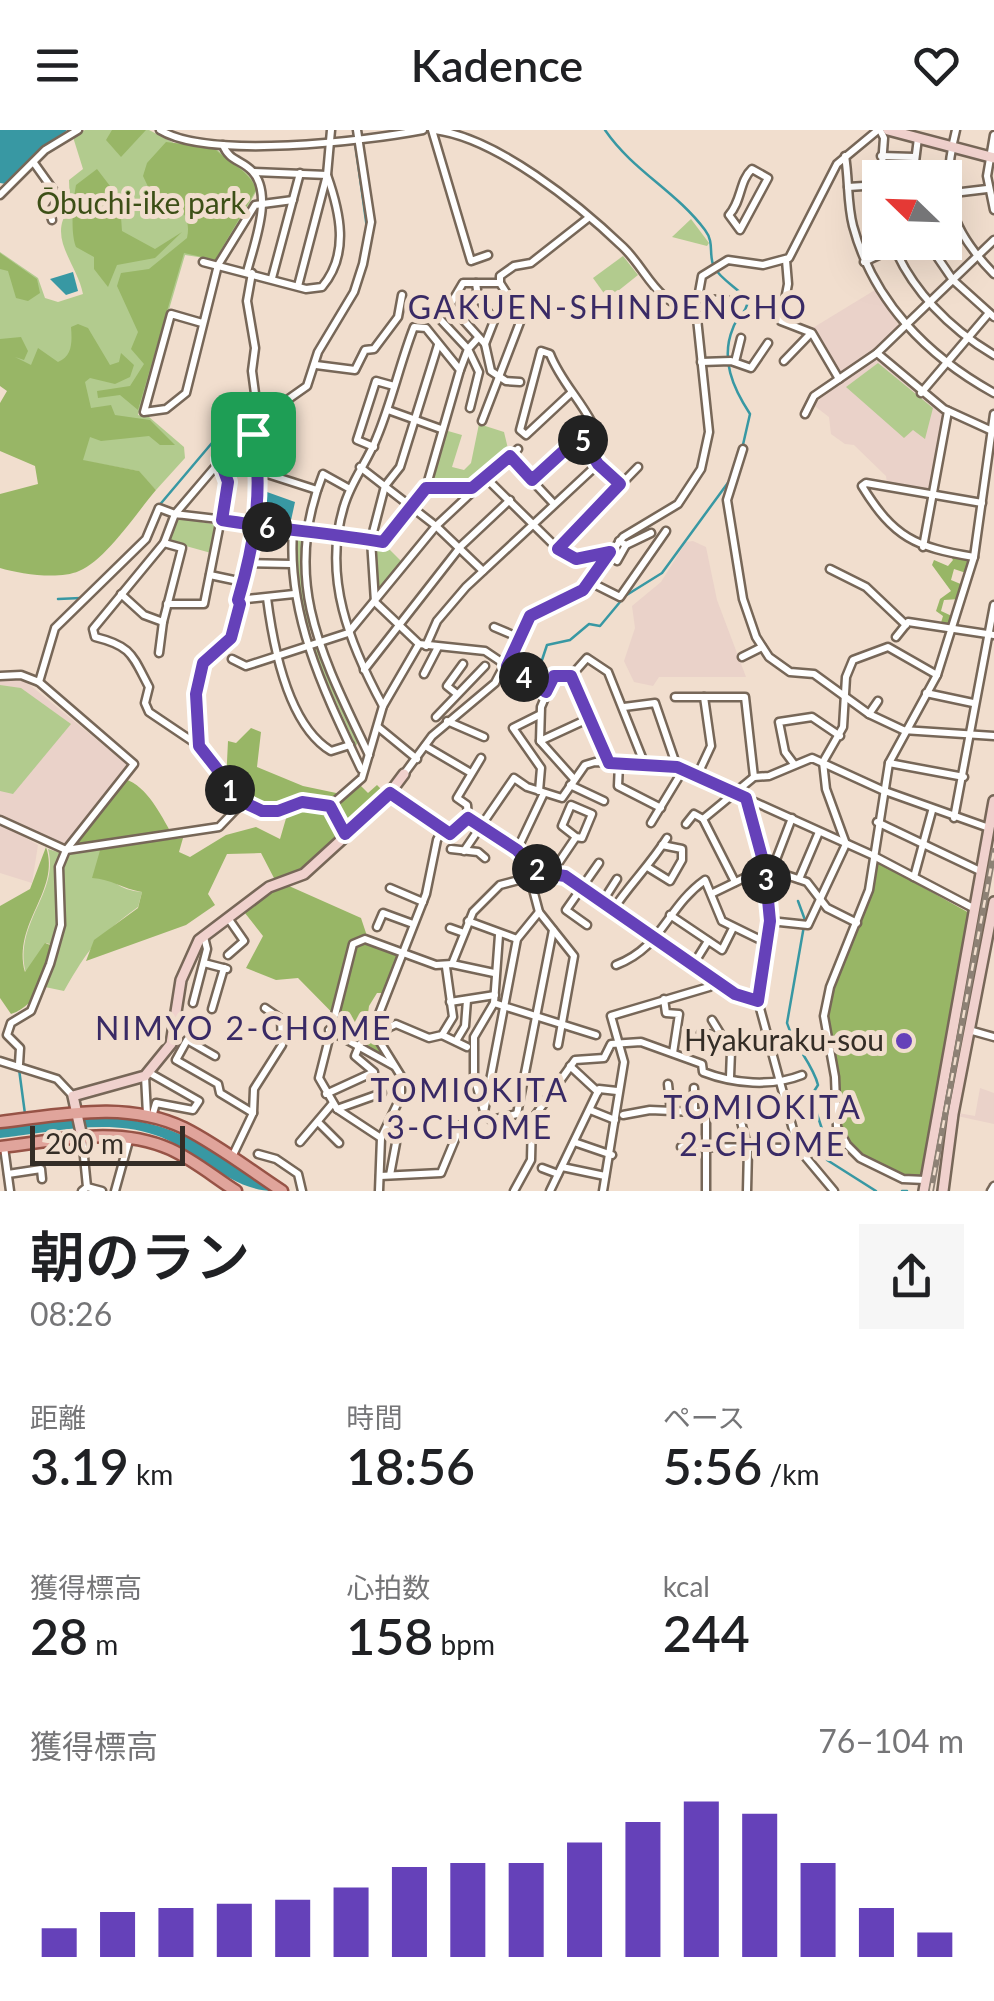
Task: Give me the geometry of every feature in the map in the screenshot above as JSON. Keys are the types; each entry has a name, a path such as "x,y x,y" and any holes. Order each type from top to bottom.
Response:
{"main road":[{"path":"0,1122 113,1111 150,1116 182,1127 282,1191"},
{"path":"2,1147 82,1135 130,1137 182,1155 232,1188 242,1165"}],"street":[{"path":"0,195 56,140 78,130"},
{"path":"298,286 327,175 331,130"},
{"path":"258,416 301,392 337,315 354,292 370,240 357,130"},
{"path":"167,131 178,140 223,145 356,143 419,130"},
{"path":"434,130 491,148 625,248 656,292 696,309"},
{"path":"434,130 470,261 488,254"},
{"path":"879,130 882,160"},
{"path":"839,379 812,333 780,321 788,284 786,260 830,175 845,156 873,139 879,130"},
{"path":"888,130 992,160"},
{"path":"950,160 956,130"},
{"path":"994,135 984,189 994,213"},
{"path":"914,160 918,138"},
{"path":"223,145 228,156 254,172 327,175"},
{"path":"845,156 851,222 864,262 906,326 947,362 994,394"},
{"path":"882,156 914,157"},
{"path":"34,163 59,198 50,212 52,220"},
{"path":"752,169 768,178 740,230 729,215 740,202 747,173 752,169"},
{"path":"199,746 196,694 203,663 231,638 260,472 253,434 258,416 247,301 264,200 254,172"},
{"path":"272,279 300,173"},
{"path":"203,262 314,290 328,279 342,231 327,175"},
{"path":"848,187 862,187"},
{"path":"962,192 984,189"},
{"path":"202,323 170,314 144,412 166,409 186,393 218,265 254,205 264,200 293,200"},
{"path":"500,283 505,271 530,264 587,219"},
{"path":"962,235 994,274"},
{"path":"805,414 814,396 876,353 994,240"},
{"path":"74,1096 147,1074 171,1044 184,972 203,936 268,887 304,874 390,793 447,721 495,683 530,616 564,603 588,581 610,552 678,504 701,469 709,432 696,309 700,280 714,265 735,259 763,264 786,260"},
{"path":"903,260 930,302 968,338 994,355"},
{"path":"921,393 992,315 953,280 941,260"},
{"path":"39,682 55,628 146,538 159,508 174,514 383,542 426,488 468,349 481,341 494,321 478,297 476,283"},
{"path":"500,283 463,284 450,305 481,341 488,364 499,378 520,382"},
{"path":"482,421 522,318 500,283"},
{"path":"316,366 354,370 366,350 374,349 398,317 402,295"},
{"path":"697,298 729,301"},
{"path":"440,318 468,349 478,372 470,408"},
{"path":"383,706 348,634 338,590 338,536 350,488 374,447 414,326 426,328 460,370"},
{"path":"784,361 812,333"},
{"path":"730,361 744,340 741,338"},
{"path":"438,345 400,467 384,486 371,540 375,602 423,645 485,651 546,692"},
{"path":"751,368 764,348"},
{"path":"532,480 592,423 550,354 541,351 521,418 522,434 534,428 572,392"},
{"path":"876,353 948,412 992,431"},
{"path":"702,362 730,361 763,370"},
{"path":"374,447 357,440 376,381 394,386"},
{"path":"388,410 441,428"},
{"path":"923,547 948,412"},
{"path":"994,414 974,558 937,675 903,730 889,763 869,890 830,987 824,1016 835,1077 836,1127 860,1158 903,1180 925,1185 994,801"},
{"path":"253,434 220,460 174,514 164,543 93,629 95,637 121,643 133,654 150,687 144,703 150,712 199,746 243,802 262,811 278,811 302,802 330,806 362,778 362,770 306,645 294,594 293,531"},
{"path":"580,436 598,464 620,484"},
{"path":"232,659 246,666 348,634 436,526 472,488 518,449"},
{"path":"744,449 727,500 743,598 762,647 784,669 814,674 869,714 903,730 968,731 994,736"},
{"path":"510,456 554,504"},
{"path":"167,604 204,604 228,482 220,460"},
{"path":"362,770 383,706 437,621 484,570 598,464"},
{"path":"360,467 461,546 484,570"},
{"path":"558,549 638,467"},
{"path":"260,472 317,490"},
{"path":"350,488 323,474 304,532 304,584 317,642 369,756"},
{"path":"487,479 558,549 576,559 610,552"},
{"path":"974,558 923,547 893,531 862,486 866,482 982,502"},
{"path":"426,488 472,488"},
{"path":"364,670 461,546 510,500"},
{"path":"980,527 994,530"},
{"path":"588,581 620,597 666,532"},
{"path":"623,543 651,533"},
{"path":"160,654 162,622 182,548 164,543"},
{"path":"618,560 623,543"},
{"path":"247,563 291,564"},
{"path":"830,569 866,588 906,625 991,635"},
{"path":"210,576 243,582"},
{"path":"122,594 144,615 162,622"},
{"path":"238,600 294,594"},
{"path":"266,598 275,657 313,740 331,752 350,745"},
{"path":"954,818 994,605"},
{"path":"896,637 906,625"},
{"path":"494,627 520,638"},
{"path":"424,674 438,647"},
{"path":"742,657 762,647"},
{"path":"770,921 808,925 846,844 826,789 823,762 840,736 850,666 872,650 888,647 937,675"},
{"path":"604,801 572,782 540,741 540,714 554,676 571,676 587,658 593,658 608,672 645,765"},
{"path":"463,664 447,686 472,698"},
{"path":"436,716 485,666"},
{"path":"0,676 21,675 39,682 134,764 66,850 58,868 62,925 50,964 31,1011 17,1017 6,1035 20,1048 19,1064"},
{"path":"571,676 609,763"},
{"path":"926,693 973,703"},
{"path":"675,697 745,697 754,776"},
{"path":"697,776 711,746 704,697"},
{"path":"869,714 878,701"},
{"path":"623,707 655,703 680,768 650,824"},
{"path":"517,850 542,792 541,768 513,728 540,714"},
{"path":"794,764 785,752 779,722 812,717 840,736"},
{"path":"540,741 592,718"},
{"path":"447,721 484,737"},
{"path":"378,728 418,759"},
{"path":"425,746 471,773"},
{"path":"468,818 467,805 457,798 481,758"},
{"path":"704,820 754,776 769,776 812,758 932,810 989,828"},
{"path":"889,763 964,777"},
{"path":"619,764 618,786 661,808"},
{"path":"464,850 514,778 562,798 586,765 680,768 872,855 973,908"},
{"path":"390,793 450,834 468,818"},
{"path":"746,798 768,869 770,921 758,1001 798,1148 834,1191"},
{"path":"0,820 66,850 219,827 243,802"},
{"path":"330,806 345,834"},
{"path":"571,806 592,814 582,838 576,836 562,826 571,806"},
{"path":"914,877 926,844 932,810"},
{"path":"686,824 694,814 704,820 735,882"},
{"path":"468,818 517,850 538,872"},
{"path":"768,869 792,818"},
{"path":"877,822 980,871"},
{"path":"375,1034 423,902 443,829"},
{"path":"799,878 819,832"},
{"path":"553,871 576,836"},
{"path":"612,911 636,875 649,868 664,842 682,848 682,860 670,881 649,868"},
{"path":"451,849 484,858"},
{"path":"587,925 566,910 599,863"},
{"path":"713,893 768,869 799,878 811,886 819,899 857,923"},
{"path":"375,1034 396,1024 429,1038 442,1034 453,1017 449,966 468,921 500,884 530,878 538,872 553,871 716,981 758,1001"},
{"path":"530,878 538,912 574,956 558,1045"},
{"path":"601,904 618,879"},
{"path":"616,965 642,955 670,915 705,880 722,921 732,930 765,942"},
{"path":"390,888 423,902"},
{"path":"943,1191 994,902"},
{"path":"484,1112 507,1008 516,939 538,912"},
{"path":"377,927 384,913 413,924"},
{"path":"670,915 722,950 732,930"},
{"path":"227,917 244,941 228,955"},
{"path":"468,921 516,939"},
{"path":"450,928 464,933"},
{"path":"517,1114 553,930"},
{"path":"499,935 495,999 474,1037 476,1094 491,1120 517,1114 532,1120"},
{"path":"193,1003 207,949 203,936"},
{"path":"381,1138 336,1106 319,1078 354,944 365,939 449,966 494,973"},
{"path":"693,965 708,941"},
{"path":"204,964 225,969 212,1008"},
{"path":"982,967 994,968"},
{"path":"184,972 200,978"},
{"path":"603,1191 612,1156 617,1091 622,1078 622,1043 612,1016 709,987 716,981"},
{"path":"450,1002 495,999 507,1008 596,1036"},
{"path":"664,999 666,1013 679,1014 673,1052"},
{"path":"456,1041 465,1026 467,1000"},
{"path":"231,1158 253,1113 254,1088 282,1045 285,1029 281,1020 265,1008"},
{"path":"712,1020 718,1036 731,1051 730,1077"},
{"path":"330,1030 398,1068"},
{"path":"969,1030 994,1037"},
{"path":"701,1033 718,1036"},
{"path":"375,1034 398,1068 401,1096 381,1138 379,1191"},
{"path":"442,1034 467,1047"},
{"path":"215,1056 187,1040 176,1060 218,1084 220,1093 253,1113"},
{"path":"514,1191 531,1160 532,1120 578,1058 604,1058 610,1044 641,1042 702,1064 703,1072 778,1085 802,1075"},
{"path":"326,1094 374,1072 355,1056 360,1044"},
{"path":"0,1061 57,1079 74,1096 82,1135 84,1189 102,1191"},
{"path":"570,1066 598,1092"},
{"path":"147,1074 150,1116"},
{"path":"147,1074 198,1101 193,1110 156,1103 150,1116"},
{"path":"668,1084 671,1112"},
{"path":"550,1191 598,1092 602,1087 617,1091"},
{"path":"694,1088 694,1113"},
{"path":"300,1142 336,1106 382,1093"},
{"path":"590,1110 615,1120"},
{"path":"623,1115 650,1110 740,1114 748,1149 747,1191"},
{"path":"706,1114 706,1191"},
{"path":"318,1122 340,1143"},
{"path":"380,1176 441,1173 461,1125"},
{"path":"115,1191 130,1137"},
{"path":"574,1142 612,1156"},
{"path":"390,1175 396,1143"},
{"path":"2,1147 10,1191"},
{"path":"681,1147 798,1148"},
{"path":"258,1154 276,1159 298,1174 302,1191"},
{"path":"542,1168 605,1176"},
{"path":"8,1174 41,1169 42,1179"}],"shaded area":[{"path":"875,290 900,327 876,351 839,373 811,329"},
{"path":"875,357 945,414 928,493 887,483 886,476 854,445 831,434 829,417 812,404"},
{"path":"686,542 706,547 717,600 746,677 659,677 653,686 634,682 624,661 635,628 632,606 661,582"},
{"path":"0,681 25,681 129,766 66,847 0,815"},
{"path":"0,823 38,845 32,883 0,873"},
{"path":"980,1088 994,1093 994,1124 957,1116 975,1116"}],"green space":[{"name":"Ōbuchi-ike park","path":"85,130 149,130 174,143 214,147 244,171 257,190 218,260 185,255 138,415 149,417 184,447 185,458 156,490 138,471 79,460 0,351 0,252 38,278 45,298 58,302 83,294 61,229 70,208 69,180 83,169 73,137"},
{"path":"112,130 146,130 121,157 106,140"},
{"path":"166,142 214,148 244,172 256,190 215,260 184,253 138,410 120,395 98,398 97,391 130,386 144,364 131,349 138,332 117,286 121,273 149,269 187,238 184,214 151,193 143,176 147,163"},
{"path":"97,169 110,186 112,201 120,203 122,231 155,249 182,232 155,258 117,265 108,287 94,269 94,257 76,247 73,233 76,185"},
{"path":"691,219 709,243 707,246 672,237"},
{"path":"0,253 37,279 40,293 28,301 16,298 8,271 0,269"},
{"path":"623,256 638,275 608,299 593,278"},
{"path":"78,324 88,328 110,365 119,362 121,353 134,365 130,377 115,384 90,378 85,382 91,408 111,405 115,415 150,420 175,445 160,445 149,436 101,441 90,437 83,460 139,471 156,490 110,547 79,571 50,576 0,568 0,494 38,484 35,466 0,451 0,403 7,391 0,386 0,339 21,337 28,351 24,360 15,357 31,365 38,348 58,362 69,352 71,327"},
{"path":"878,363 933,408 925,439 913,430 904,438 846,387"},
{"path":"479,424 504,432 510,457 472,488 426,488 441,429 462,435 452,467 464,470 471,463"},
{"path":"178,518 218,525 211,553 168,541"},
{"path":"298,534 302,537 302,588 312,642 308,641 293,564"},
{"path":"375,545 385,545 405,565 378,595"},
{"path":"950,555 970,560 966,573 954,569 951,580 963,585 959,599 944,600 941,611 954,617 951,626 940,626 943,616 936,611 940,599 951,591 932,565 934,560 948,566 953,560"},
{"path":"317,646 359,740 356,746 311,647"},
{"path":"0,685 21,688 71,724 13,794 0,791"},
{"path":"251,728 261,732 257,767 303,786 341,794 360,785 368,793 377,785 384,792 297,873 275,880 261,853 227,854 208,894 215,905 186,925 86,961 94,940 138,908 142,892 92,878 101,847 183,838 179,852 190,857 226,835 256,827 280,839 287,815 252,802 226,783 228,741 236,743"},
{"path":"125,779 147,795 172,834 73,848"},
{"path":"46,847 47,878 25,938 25,972 45,943 53,946 35,995 11,1014 0,998 0,906 30,889"},
{"path":"101,847 98,863 107,875 121,887 142,892 138,907 95,944 64,991 45,987 57,946 46,943 26,973 24,955 30,923 48,880 48,849 67,855"},
{"path":"876,861 971,914 924,1171 917,1178 880,1167 856,1151 842,1129 832,1087 828,1038 831,994"},
{"path":"279,886 289,886 361,918 369,942 398,955 385,993 377,993 369,1006 365,1035 374,1036 396,1066 360,1041 298,978 276,980 246,968 263,936 241,908"}],"water":[{"path":"0,130 67,130 6,184 0,183"},
{"path":"73,272 78,291 66,295 50,279"},
{"path":"267,492 295,502 290,525 265,521"},
{"path":"85,1117 115,1118 165,1128 206,1148 273,1191 242,1184 170,1141 136,1130 78,1128 0,1138 0,1127"}],"waterway":[{"path":"605,130 628,157 694,216 708,235 717,271 748,300 733,328 728,351 734,384 750,414 742,449"},
{"path":"355,142 367,228"},
{"path":"353,285 360,265"},
{"path":"319,345 345,301"},
{"path":"270,408 284,398"},
{"path":"157,508 217,437 254,413"},
{"path":"512,664 536,678 547,645 570,640 589,624 600,626 625,596 662,573 730,480"},
{"path":"58,599 81,598"},
{"path":"798,901 805,920 787,1023 818,1085 811,1096 825,1138 827,1160 876,1191"},
{"path":"19,1069 25,1114"},
{"path":"902,1191 907,1191"}],"railway":[{"path":"931,1191 994,851"}],"place":[{"name":"Hyakuraku-sou","path":"904,1041"}],"district":[{"name":"GAKUEN-SHINDENCHO","path":"608,308"},
{"name":"NIMYO 2-CHOME","path":"244,1029"},
{"name":"TOMIOKITA 3-CHOME","path":"470,1110"},
{"name":"TOMIOKITA 2-CHOME","path":"763,1126"}],"route":[{"path":"253,434 220,460 228,482 222,520 253,525 293,531 383,542 426,488 472,488 510,456 532,480 580,436 598,464 620,484 558,549 576,559 610,552 583,590 564,603 530,616 507,666 546,692 554,676 571,676 609,763 677,767 746,798 765,868 770,921 758,1001 735,994 565,876 553,871 538,872 537,866 517,850 468,818 450,834 390,793 345,834 330,806 302,802 278,811 262,811 243,802 229,789 199,746 196,694 203,663 231,638 240,604 238,600 243,582 253,525 258,498 260,472 253,434"}]}
